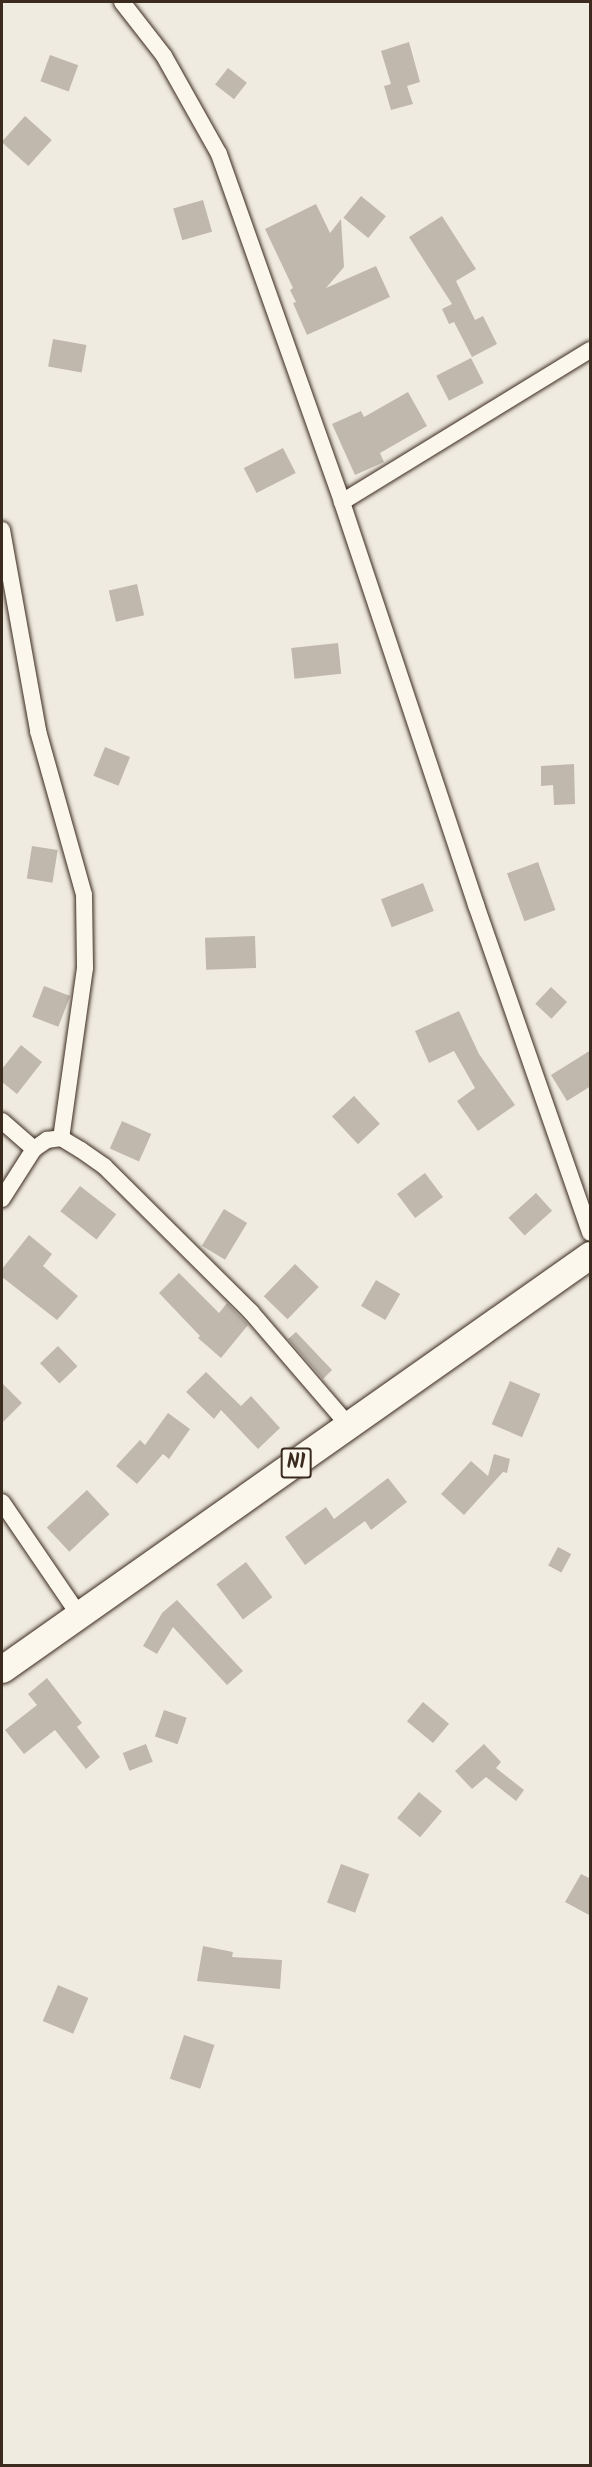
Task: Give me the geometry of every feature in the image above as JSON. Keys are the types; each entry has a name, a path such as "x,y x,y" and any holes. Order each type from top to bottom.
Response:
{"main road":[{"name":"N1","path":"2,1669 591,1255"}],"street":[{"path":"122,2 164,56 219,154 342,502 476,905 591,1233"},
{"path":"342,502 591,350"},
{"path":"2,530 38,731 84,895 86,968 61,1138"},
{"path":"2,1121 34,1149"},
{"path":"2,1199 34,1149 47,1140 61,1138 105,1167 243,1304 350,1426"},
{"path":"2,1502 79,1615"}],"building":[{"path":"409,42 420,82 407,86 413,104 391,110 384,86 391,84 381,51"},
{"path":"50,55 78,65 69,92 40,81"},
{"path":"228,68 247,83 234,99 215,85"},
{"path":"25,116 52,140 28,166 2,142"},
{"path":"361,196 386,216 368,238 343,218"},
{"path":"203,200 212,232 182,240 173,209"},
{"path":"316,204 330,233 341,219 344,267 326,288 376,266 390,297 307,335 293,303 296,302 290,290 293,288 265,229"},
{"path":"442,216 476,269 456,281 475,320 483,316 497,344 472,357 454,322 449,324 442,309 452,304 409,237"},
{"path":"53,339 86,345 82,372 48,367"},
{"path":"471,358 484,383 449,401 436,376"},
{"path":"408,392 427,426 380,453 384,462 355,475 332,424 361,411 364,417"},
{"path":"283,448 296,473 257,493 244,468"},
{"path":"137,584 144,615 116,622 109,591"},
{"path":"338,643 341,674 294,679 291,648"},
{"path":"105,747 130,757 118,786 93,776"},
{"path":"574,764 575,804 554,805 553,785 541,786 541,766"},
{"path":"32,846 58,850 53,883 27,879"},
{"path":"538,862 555,910 524,921 507,873"},
{"path":"423,883 434,911 392,927 381,899"},
{"path":"255,936 256,968 206,970 205,938"},
{"path":"44,986 70,996 58,1027 32,1017"},
{"path":"551,987 567,1002 551,1019 535,1004"},
{"path":"459,1011 479,1054 515,1105 478,1131 457,1101 475,1088 454,1051 429,1063 415,1031"},
{"path":"21,1045 42,1062 17,1094 2,1082 2,1069"},
{"path":"591,1050 591,1086 567,1101 551,1075"},
{"path":"354,1096 380,1124 358,1144 332,1116"},
{"path":"122,1121 151,1134 139,1161 110,1148"},
{"path":"425,1173 443,1197 415,1218 397,1194"},
{"path":"80,1186 116,1214 97,1240 60,1211"},
{"path":"536,1193 552,1211 525,1236 509,1218"},
{"path":"224,1209 247,1223 225,1260 202,1246"},
{"path":"29,1235 52,1254 43,1266 78,1296 57,1320 2,1277 2,1269"},
{"path":"295,1264 319,1287 287,1319 264,1296"},
{"path":"179,1273 219,1313 227,1303 248,1325 221,1358 198,1338 200,1336 159,1293"},
{"path":"376,1280 400,1294 385,1320 361,1306"},
{"path":"296,1332 332,1370 323,1379 288,1339"},
{"path":"58,1346 77,1366 59,1384 40,1363"},
{"path":"206,1372 241,1406 251,1396 280,1428 258,1449 221,1410 214,1419 186,1392"},
{"path":"510,1381 540,1394 522,1437 492,1424"},
{"path":"2,1383 22,1403 2,1423"},
{"path":"168,1413 190,1429 169,1459 163,1454 137,1484 116,1466 140,1440 145,1445"},
{"path":"494,1454 510,1459 507,1473 503,1472 464,1515 441,1494 471,1461 488,1476"},
{"path":"388,1478 407,1502 371,1530 365,1521 305,1565 285,1537 326,1507 334,1519"},
{"path":"87,1490 110,1514 69,1552 47,1528"},
{"path":"558,1547 571,1554 561,1573 548,1566"},
{"path":"246,1562 272,1597 243,1619 216,1584"},
{"path":"177,1600 243,1671 227,1685 173,1627 157,1654 143,1646 162,1613"},
{"path":"47,1678 82,1723 77,1727 100,1757 86,1769 55,1730 24,1754 5,1730 37,1705 28,1694"},
{"path":"423,1702 449,1724 433,1743 407,1721"},
{"path":"164,1710 187,1718 178,1744 155,1736"},
{"path":"146,1744 153,1762 129,1771 123,1753"},
{"path":"484,1744 501,1762 496,1768 524,1790 516,1801 486,1777 472,1789 455,1771"},
{"path":"419,1792 442,1811 420,1837 397,1818"},
{"path":"341,1864 369,1874 355,1913 327,1903"},
{"path":"581,1874 591,1879 591,1916 565,1902"},
{"path":"203,1946 233,1952 232,1957 282,1960 280,1989 197,1981"},
{"path":"58,1985 88,1998 73,2034 43,2021"},
{"path":"184,2035 214,2045 200,2089 170,2079"}]}
